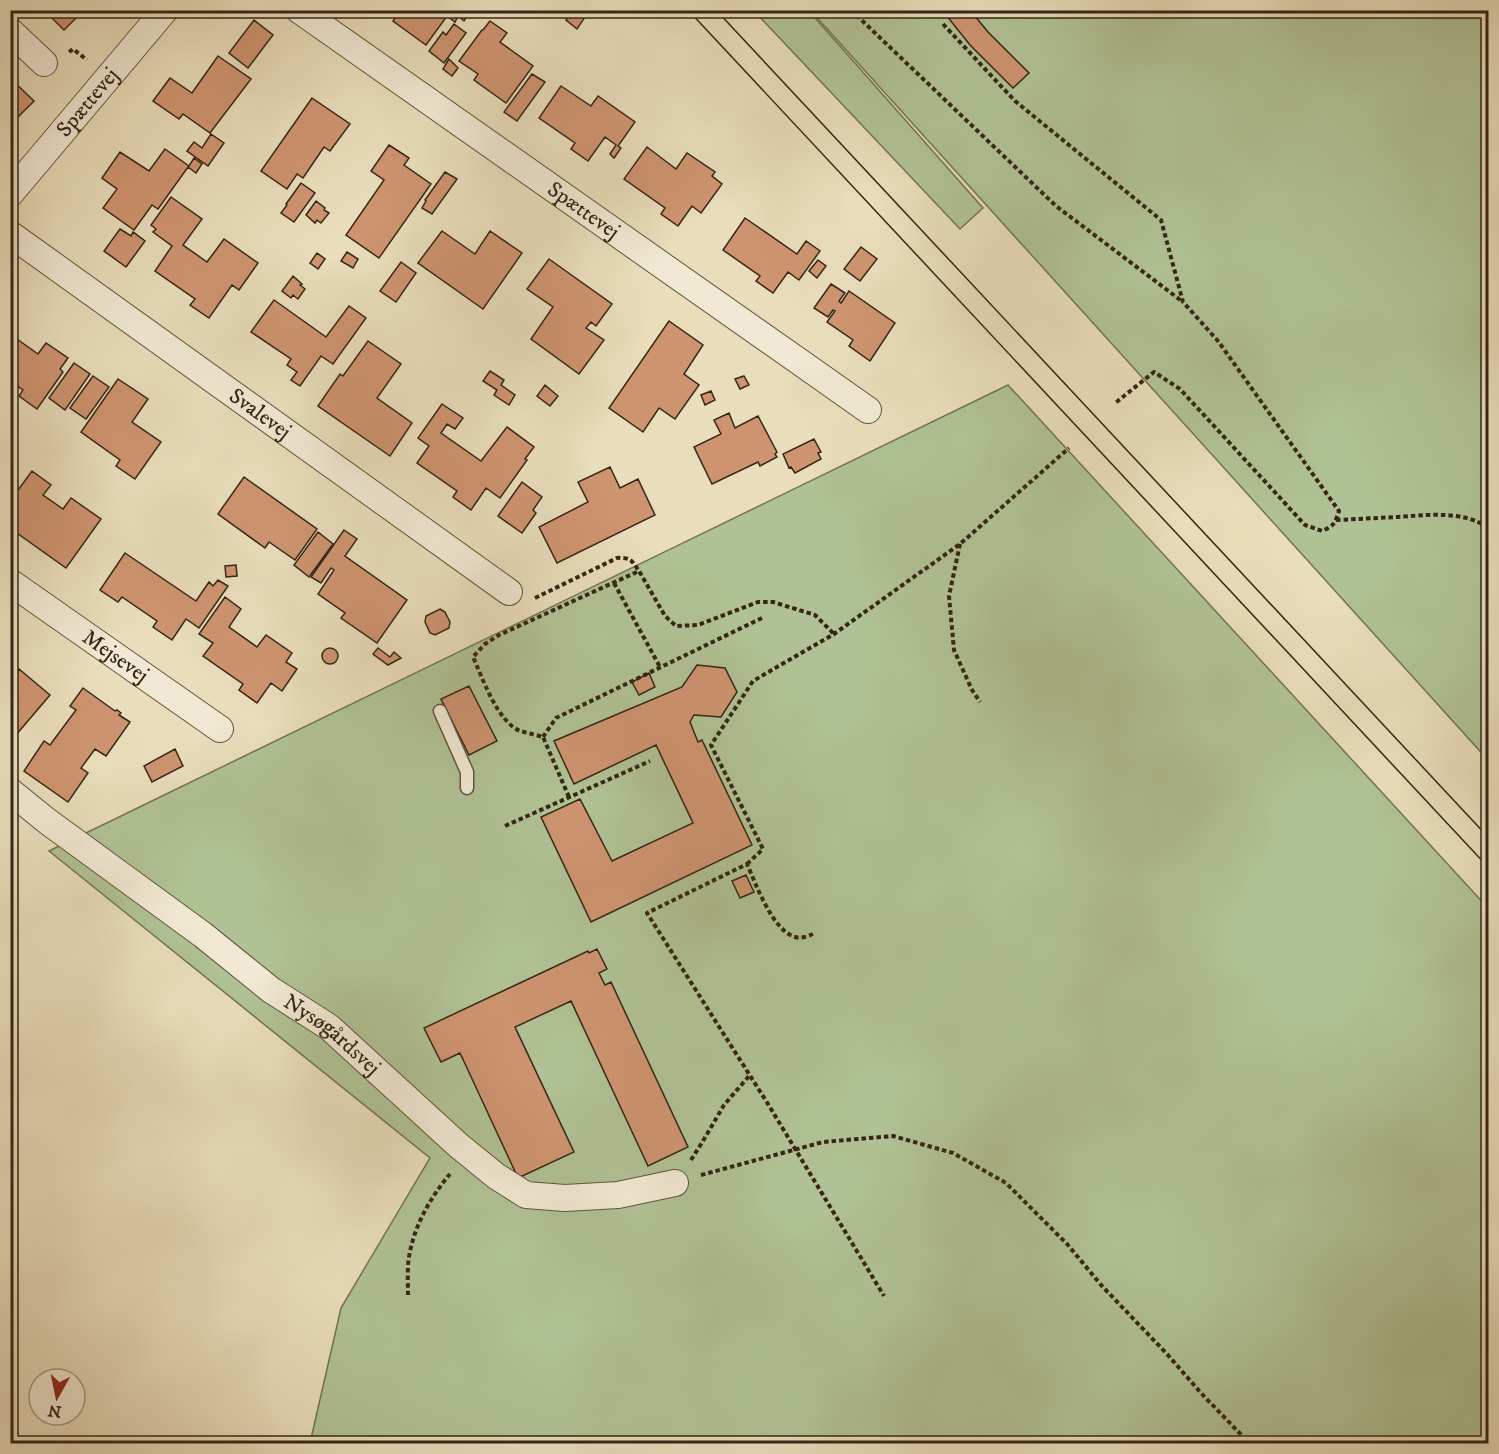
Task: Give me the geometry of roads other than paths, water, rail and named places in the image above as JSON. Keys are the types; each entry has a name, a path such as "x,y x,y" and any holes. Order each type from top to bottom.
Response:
{"street":[{"name":"Spættevej","path":"10,194 165,10"},
{"name":"Spættevej","path":"299,10 868,411"},
{"path":"10,31 44,63"},
{"name":"Svalevej","path":"10,234 509,592"},
{"name":"Mejsevej","path":"10,582 220,729"},
{"name":"Nysøgårdsvej","path":"10,791 47,821 203,934 272,990 329,1027 468,1153 496,1176 526,1195 564,1197 618,1195 675,1183"}],"lane":[{"path":"440,711 467,772 467,788"}],"tram line":[{"path":"688,10 1488,867"},
{"path":"716,10 1488,837"}]}
